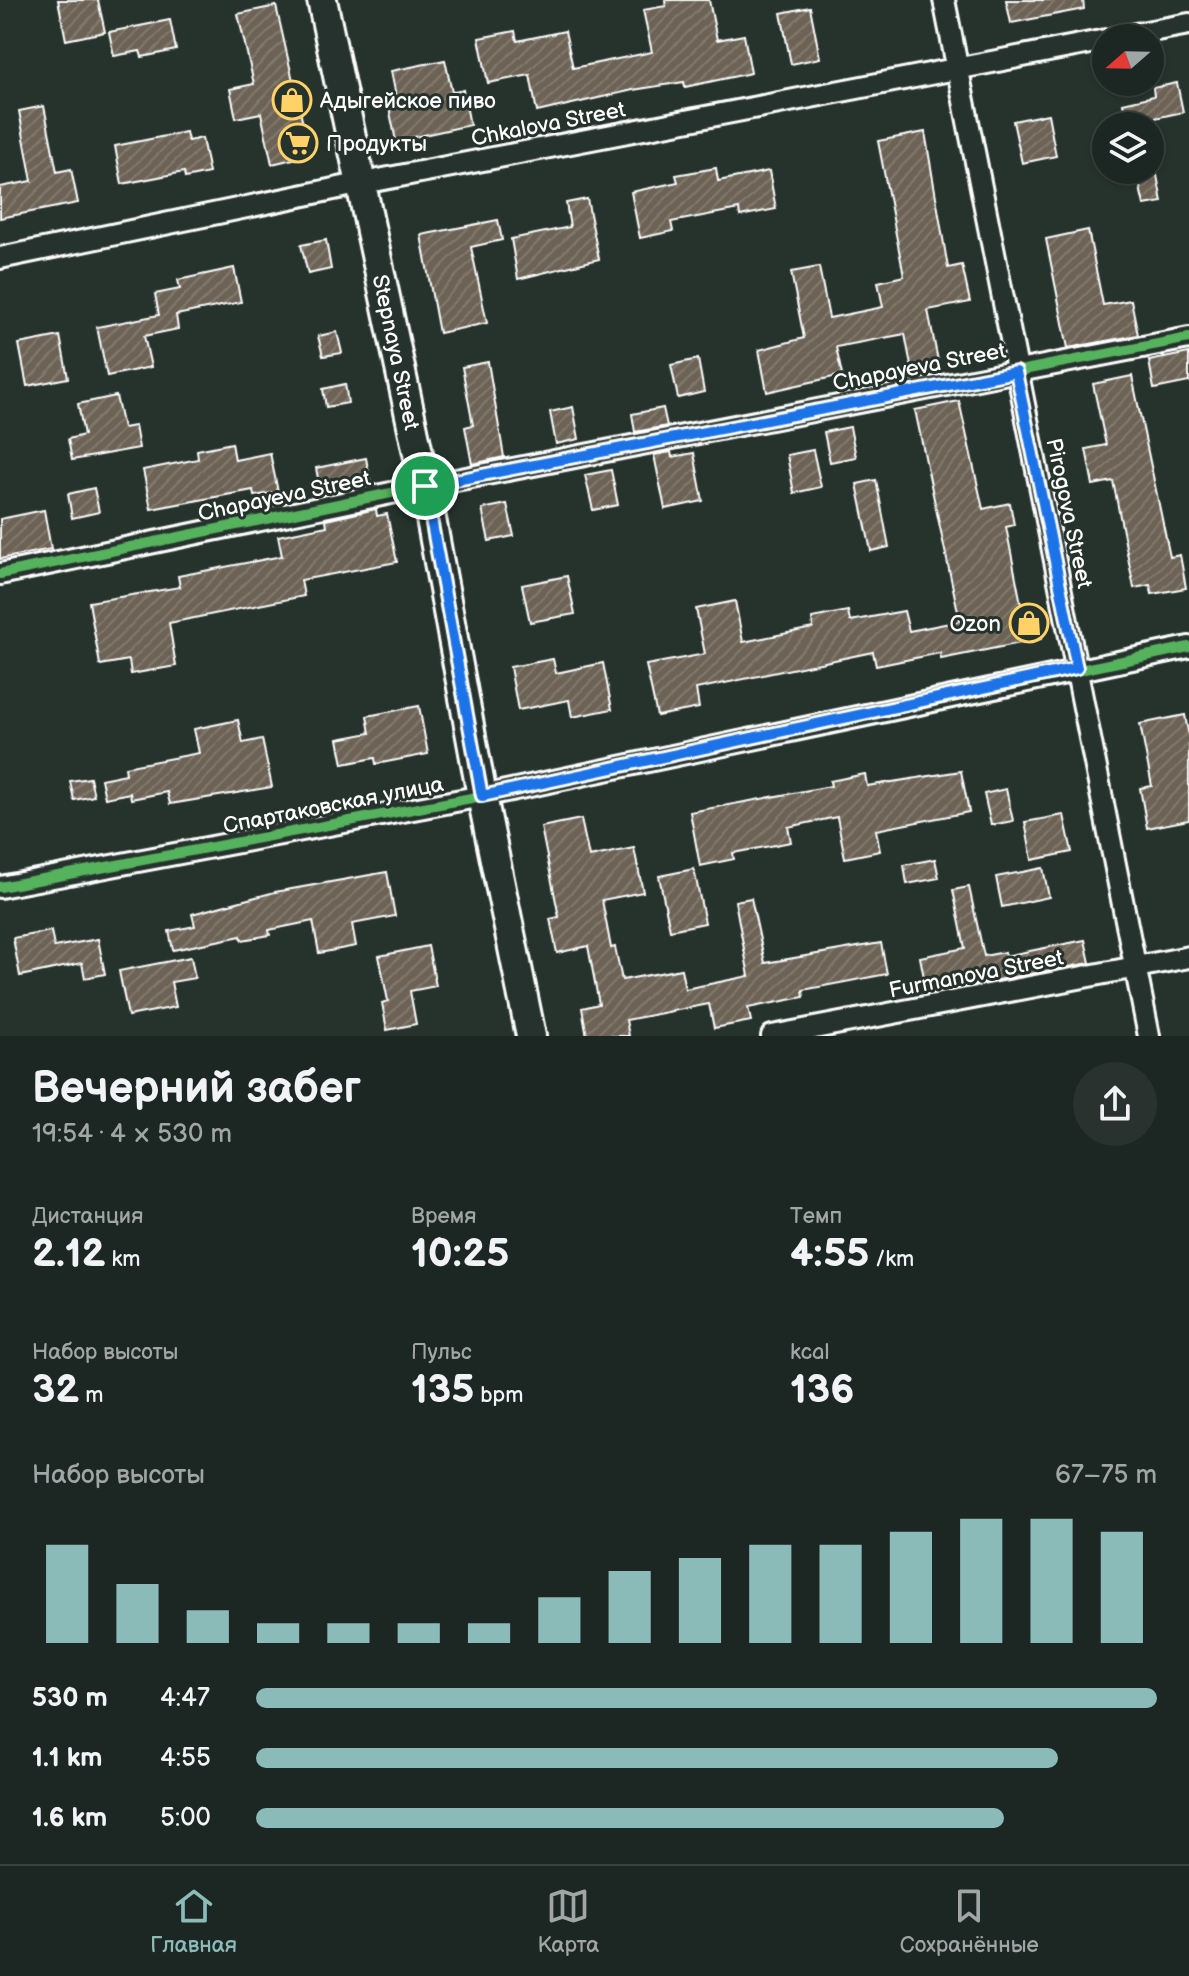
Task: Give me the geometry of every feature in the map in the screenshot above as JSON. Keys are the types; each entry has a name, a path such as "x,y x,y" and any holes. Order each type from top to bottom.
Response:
{"main road":[{"name":"Stepnaya Street","path":"322,0 358,184 425,486 482,796 531,1036"}],"street":[{"name":"Pirogova Street","path":"944,0 1149,1036"},
{"path":"1164,29 1189,24"},
{"name":"Chkalova Street","path":"0,258 358,184 1092,43"},
{"name":"Chapayeva Street","path":"0,574 425,486 1189,338"},
{"name":"Спартаковская улица","path":"0,887 482,796 1077,668 1189,647"},
{"name":"Furmanova Street","path":"772,1036 1189,957"}],"building":[{"path":"58,0 98,0 105,32 66,40"},
{"path":"665,0 709,0 717,40 744,35 751,73 685,87 684,82 633,90 537,112 530,75 488,83 479,38 515,31 517,41 565,31 573,68 652,52 643,10 666,6"},
{"path":"1006,0 1083,0 1084,9 1011,23"},
{"path":"276,6 310,155 272,164 261,113 236,118 230,89 254,84 238,14"},
{"path":"810,7 820,58 791,64 781,13"},
{"path":"170,20 176,50 142,57 140,51 114,56 109,32"},
{"path":"445,60 452,92 463,90 470,125 396,141 387,98 396,96 391,71"},
{"path":"1177,83 1183,112 1164,116 1164,112 1125,112 1123,103 1164,96 1164,86"},
{"path":"44,106 57,172 71,169 78,203 0,218 0,187 32,181 19,111"},
{"path":"1048,114 1056,156 1022,163 1013,121"},
{"path":"186,132 188,141 202,138 209,173 185,178 184,172 122,184 115,146"},
{"path":"925,132 948,268 962,265 970,302 928,310 939,366 912,371 905,334 836,347 842,375 767,392 759,350 804,338 791,272 819,267 829,318 883,307 878,282 904,276 878,141"},
{"path":"716,168 718,181 769,171 776,209 740,216 739,209 671,222 673,231 640,238 631,192 678,182 676,175"},
{"path":"1139,184 1159,184 1162,202 1144,205"},
{"path":"587,199 599,259 518,279 511,239 570,227 566,203"},
{"path":"498,220 502,240 471,247 487,323 439,333 421,235"},
{"path":"1088,230 1103,305 1131,300 1138,335 1068,348 1046,239"},
{"path":"326,240 331,269 308,274 301,245"},
{"path":"234,268 241,302 176,315 178,329 144,336 151,367 107,376 97,327 159,315 155,294 180,289 178,280"},
{"path":"337,332 342,353 323,356 318,336"},
{"path":"60,336 68,378 27,386 19,344"},
{"path":"1189,353 1189,382 1154,389 1149,361"},
{"path":"698,359 704,392 678,398 671,365"},
{"path":"488,362 504,457 472,464 465,427 473,425 462,367"},
{"path":"1132,376 1170,557 1180,555 1186,588 1152,594 1150,585 1134,588 1113,481 1093,485 1086,449 1106,445 1093,384"},
{"path":"345,384 348,403 326,407 323,389"},
{"path":"116,396 123,428 135,426 139,448 72,460 68,439 84,435 78,404"},
{"path":"959,401 983,509 1010,503 1014,525 1006,527 1022,609 1034,607 1041,639 941,659 940,653 876,666 873,652 696,689 699,708 657,716 646,665 705,654 696,609 735,601 743,642 813,628 812,618 848,611 850,621 904,611 909,631 960,621 915,410"},
{"path":"573,407 579,439 556,444 550,412"},
{"path":"663,408 667,426 635,432 632,414"},
{"path":"850,427 856,457 830,462 824,432"},
{"path":"232,443 235,460 270,453 278,492 254,496 253,490 151,509 143,470 198,459 197,450"},
{"path":"813,450 821,487 794,493 787,455"},
{"path":"671,452 672,457 694,453 703,501 665,509 654,455"},
{"path":"366,458 371,484 321,494 316,468"},
{"path":"611,470 618,505 593,510 585,475"},
{"path":"876,480 889,547 871,551 857,484"},
{"path":"94,488 99,512 72,518 68,494"},
{"path":"507,504 514,536 489,541 482,509"},
{"path":"376,509 377,516 387,514 397,562 301,580 304,596 169,623 176,666 131,674 129,660 100,665 89,602 180,587 178,576 282,556 278,536 327,526 326,520"},
{"path":"44,510 51,549 0,559 0,519"},
{"path":"567,576 575,614 530,622 522,585"},
{"path":"553,659 556,673 603,663 612,709 572,717 569,700 518,710 510,667"},
{"path":"419,706 428,754 376,764 375,758 343,764 338,739 370,733 367,716"},
{"path":"1185,715 1189,737 1189,820 1147,828 1140,788 1152,786 1140,724"},
{"path":"238,720 243,743 262,739 272,787 170,804 167,792 131,799 130,793 105,798 101,779 126,774 125,767 199,753 194,729"},
{"path":"961,771 969,812 876,830 880,851 845,858 837,817 788,827 791,842 733,853 734,859 700,866 690,812 831,786 830,781 865,774 867,786"},
{"path":"90,778 94,796 74,800 70,781"},
{"path":"1006,789 1013,821 991,825 984,794"},
{"path":"1064,815 1072,852 1032,860 1025,822"},
{"path":"581,819 589,857 634,848 643,892 602,900 611,948 615,947 622,980 681,969 685,989 749,976 735,901 751,898 765,963 881,943 887,974 803,990 804,997 748,1008 751,1021 714,1028 709,1004 626,1020 629,1036 587,1036 582,1008 599,1004 588,946 557,953 550,919 559,917 541,827"},
{"path":"935,859 939,878 907,884 904,865"},
{"path":"1043,868 1049,897 1002,907 996,877"},
{"path":"694,869 705,923 670,930 659,876"},
{"path":"387,872 395,916 352,924 356,946 319,953 313,921 269,930 270,935 242,940 241,936 173,950 169,931 195,926 192,914 275,892"},
{"path":"969,887 984,956 1005,952 1005,956 1085,940 1090,963 927,993 920,957 965,948 953,890"},
{"path":"51,931 54,947 98,939 105,974 85,978 82,963 20,976 13,938"},
{"path":"428,946 436,986 410,991 416,1024 387,1030 382,1003 388,1001 379,956"},
{"path":"191,957 195,978 171,982 176,1007 128,1016 119,971"}],"cycle path":[{"path":"0,574 425,486 1189,338"},
{"path":"0,887 482,796 1189,647"}],"place":[{"name":"Адыгейское пиво","path":"292,100"},
{"name":"Продукты","path":"298,143"},
{"name":"Ozon","path":"1029,623"}],"route":[{"path":"1016,372 1077,668 482,796 425,486 1016,372"}]}
